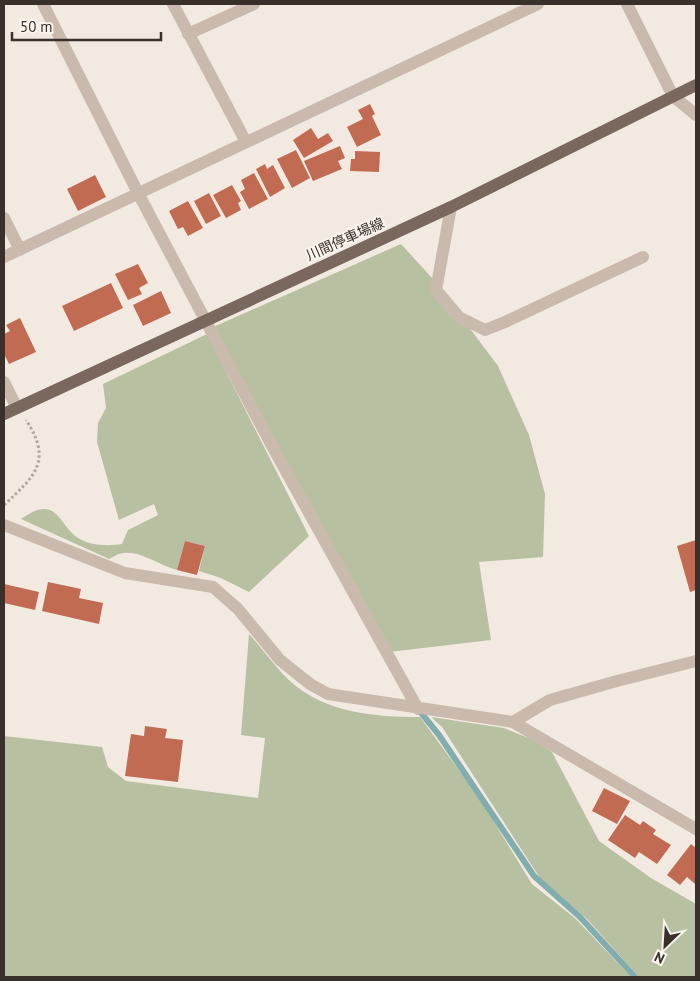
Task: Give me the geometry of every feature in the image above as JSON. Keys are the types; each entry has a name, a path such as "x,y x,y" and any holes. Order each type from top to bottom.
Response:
{"main road":[{"name":"川間停車場線","path":"4,414 205,319 451,207 696,85"}],"street":[{"path":"43,4 138,193 205,319 418,709"},
{"path":"173,4 246,142"},
{"path":"188,34 254,4"},
{"path":"4,257 538,4"},
{"path":"627,4 673,96 696,115"},
{"path":"451,207 436,290 459,317 486,330 643,257"},
{"path":"4,218 20,250"},
{"path":"4,382 17,408"},
{"path":"4,525 125,573 212,587 238,609 280,660 322,691 352,699 513,722 696,829"},
{"path":"513,722 550,700 696,661"}],"path":[{"path":"4,505 27,483 40,455 38,438 17,408"}],"green space":[{"path":"401,244 433,279 498,366 529,435 545,494 543,557 479,562 491,640 389,652 213,327"},
{"path":"207,334 309,536 249,592 221,578 199,571 205,546 185,541 177,570 144,556 131,553 120,554 109,559 21,519 43,509 51,510 80,539 95,544 112,545 122,544 128,530 158,515 154,504 119,520 97,442 98,423 106,408 103,384"},
{"path":"249,634 290,681 304,692 319,700 351,711 368,714 420,717 478,796 532,884 576,919 631,977 4,977 4,736 102,747 108,767 126,781 258,798 265,738 241,735"},
{"path":"431,717 504,728 536,741 552,752 599,841 651,878 696,904 696,977 639,977 587,919 540,878 442,727"}],"building":[{"path":"370,104 375,114 372,116 381,135 357,147 347,127 363,119 358,110"},
{"path":"311,128 318,139 328,133 333,141 304,158 293,140"},
{"path":"340,146 345,158 338,161 342,169 313,181 304,161"},
{"path":"296,150 310,178 292,188 277,159"},
{"path":"355,151 380,152 379,172 350,171 351,159 355,159"},
{"path":"265,164 267,169 273,165 285,188 270,197 256,169"},
{"path":"254,173 268,199 249,209 240,192 245,189 241,180"},
{"path":"95,175 106,197 78,211 67,189"},
{"path":"232,185 241,201 238,203 241,210 226,218 213,195"},
{"path":"209,193 221,216 206,224 194,201"},
{"path":"188,201 203,228 188,236 183,227 178,229 169,211"},
{"path":"138,264 148,283 139,288 142,294 128,300 115,274"},
{"path":"111,283 123,308 74,331 62,306"},
{"path":"161,291 171,313 143,326 133,305"},
{"path":"20,318 36,352 9,364 4,354 4,334 10,331 6,325"},
{"path":"696,540 696,590 690,592 677,546"},
{"path":"185,541 205,546 197,575 177,570"},
{"path":"48,582 81,589 79,598 103,603 99,624 42,611"},
{"path":"4,584 39,592 35,610 4,603"},
{"path":"145,726 167,729 165,738 183,740 178,782 125,776 131,734 144,736"},
{"path":"604,788 630,801 617,824 592,811"},
{"path":"625,815 640,825 643,821 656,830 653,834 671,845 657,864 639,852 635,858 608,840"},
{"path":"691,844 696,848 696,881 695,884 687,877 680,885 667,875"}],"waterway":[{"path":"418,709 439,735 534,876 580,917 635,977"}]}
